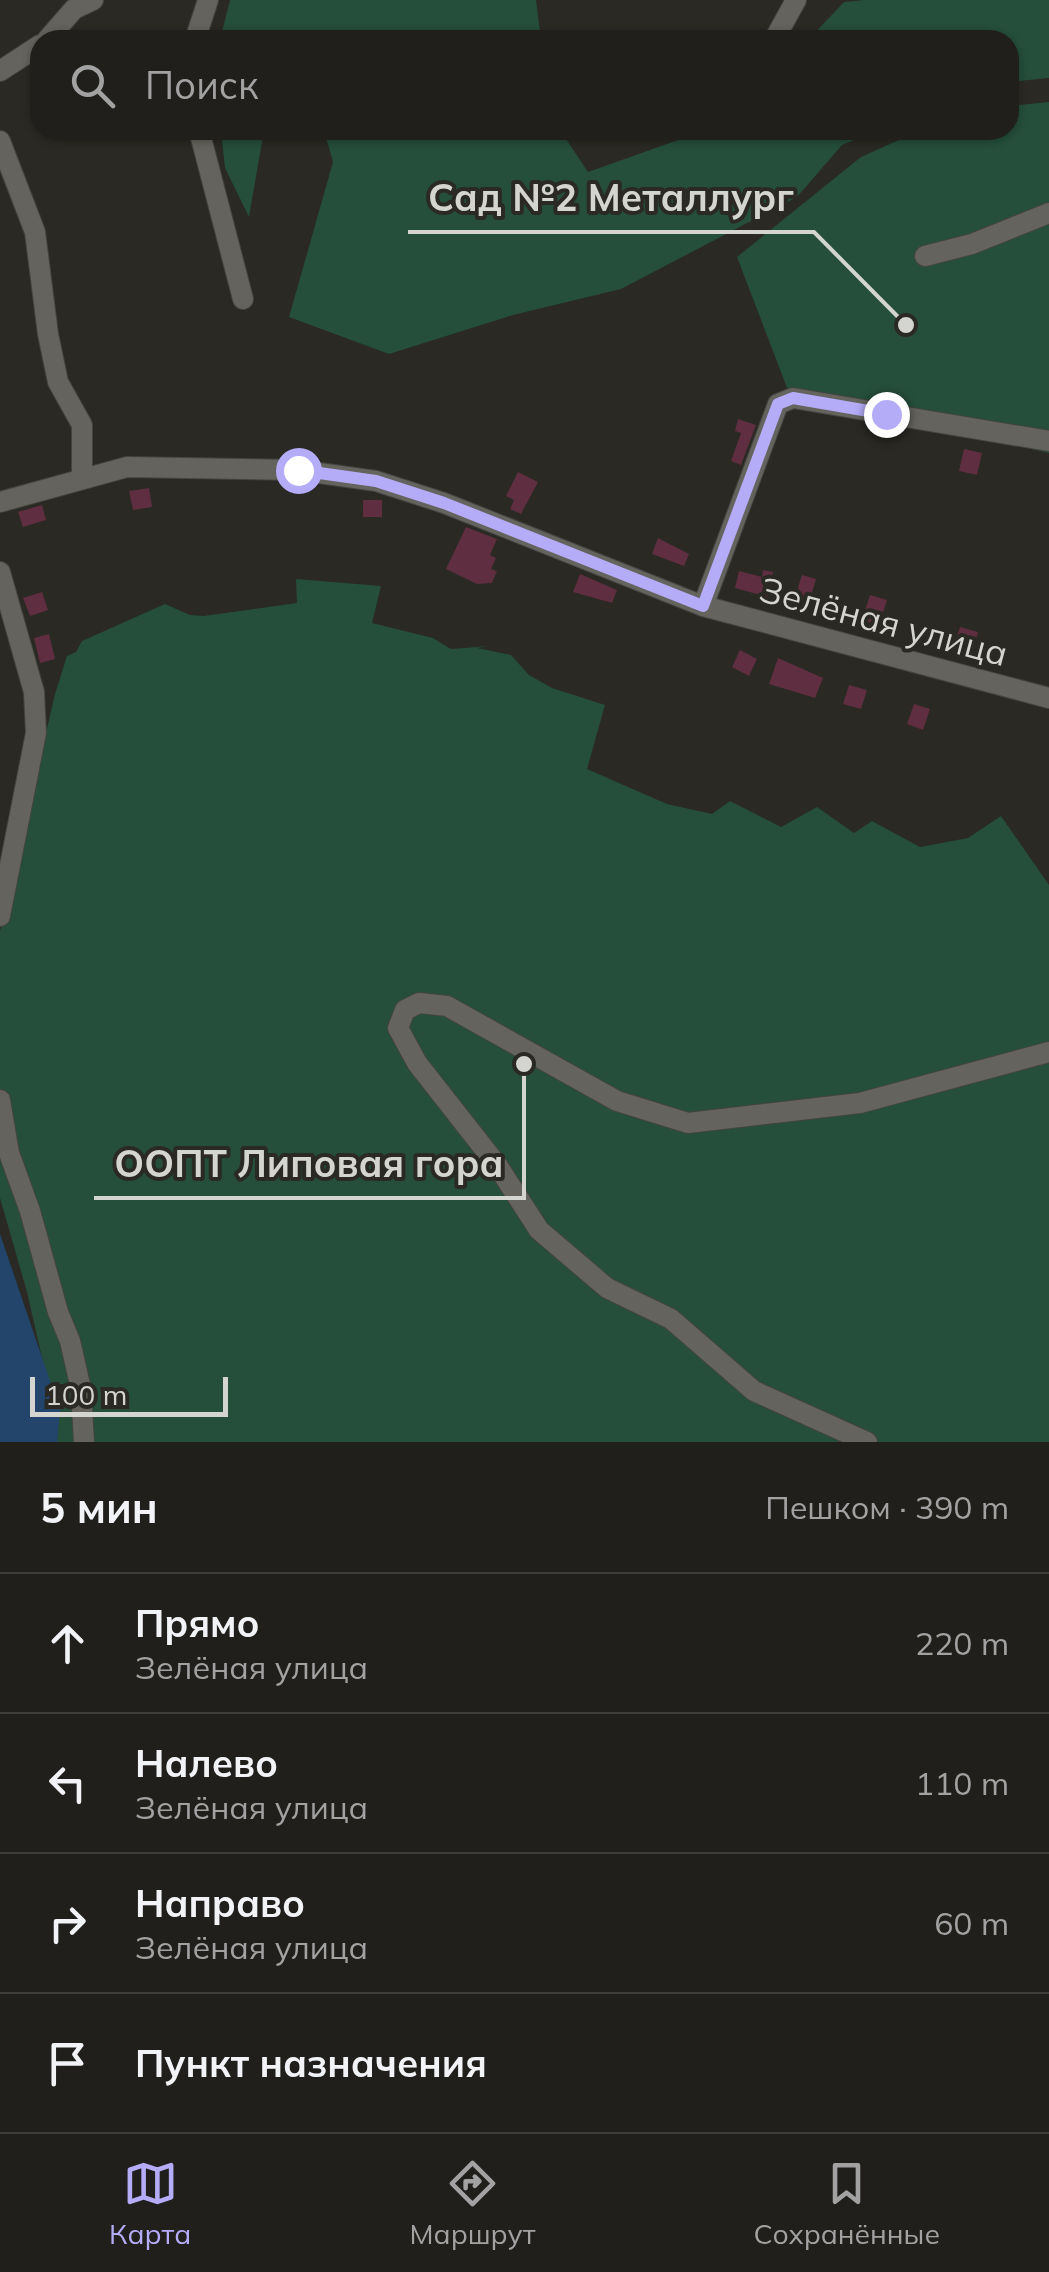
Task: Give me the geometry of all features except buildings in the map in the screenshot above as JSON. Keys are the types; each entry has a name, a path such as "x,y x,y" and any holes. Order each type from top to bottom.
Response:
{"street":[{"path":"198,30 208,0"},
{"path":"780,30 796,0"},
{"path":"56,30 80,3"},
{"path":"0,71 30,52"},
{"path":"202,140 243,299"},
{"path":"0,141 34,232 58,382 82,425 82,477"},
{"path":"925,256 972,244 1049,213"},
{"name":"Зелёная улица","path":"703,606 778,404 793,398 1049,441"},
{"name":"Зелёная улица","path":"0,502 127,466 298,470 376,481 444,503 703,606 1049,698"},
{"path":"0,572 34,692 36,734 0,916"},
{"path":"867,1442 754,1391 671,1319 607,1288 540,1230 498,1165 417,1063 398,1028 405,1010 419,1004 447,1006 618,1101 688,1123 860,1104 1049,1052"},
{"path":"0,1100 9,1152 70,1341 80,1389 84,1442"}],"green space":[{"path":"230,0 536,0 540,30 222,30"},
{"path":"1049,0 1049,78 1019,81 1019,30 817,30 844,2"},
{"path":"1049,102 1049,453 789,393 737,257 861,157 899,140 1019,140 1019,105"},
{"path":"222,140 262,140 249,217 225,168"},
{"path":"327,140 567,140 588,172 678,140 854,140 842,145 797,197 621,289 513,315 389,354 289,317 333,162"},
{"path":"296,579 381,586 372,623 433,638 451,649 490,646 477,648 511,655 529,675 552,688 605,705 587,769 667,804 712,814 730,801 781,827 817,807 854,833 872,821 920,847 968,838 1001,816 1049,885 1049,1442 50,1442 52,1402 0,1198 0,931 55,694 67,656 76,652 82,641 165,604 190,615 204,616 297,603"}],"water":[{"path":"0,1234 60,1410 57,1442 0,1442"}],"place":[{"name":"Сад №2 Металлург","path":"906,325"},
{"name":"ООПТ Липовая гора","path":"524,1064"}],"route":[{"path":"298,470 376,481 444,503 703,606 778,404 793,398 886,414"}]}
